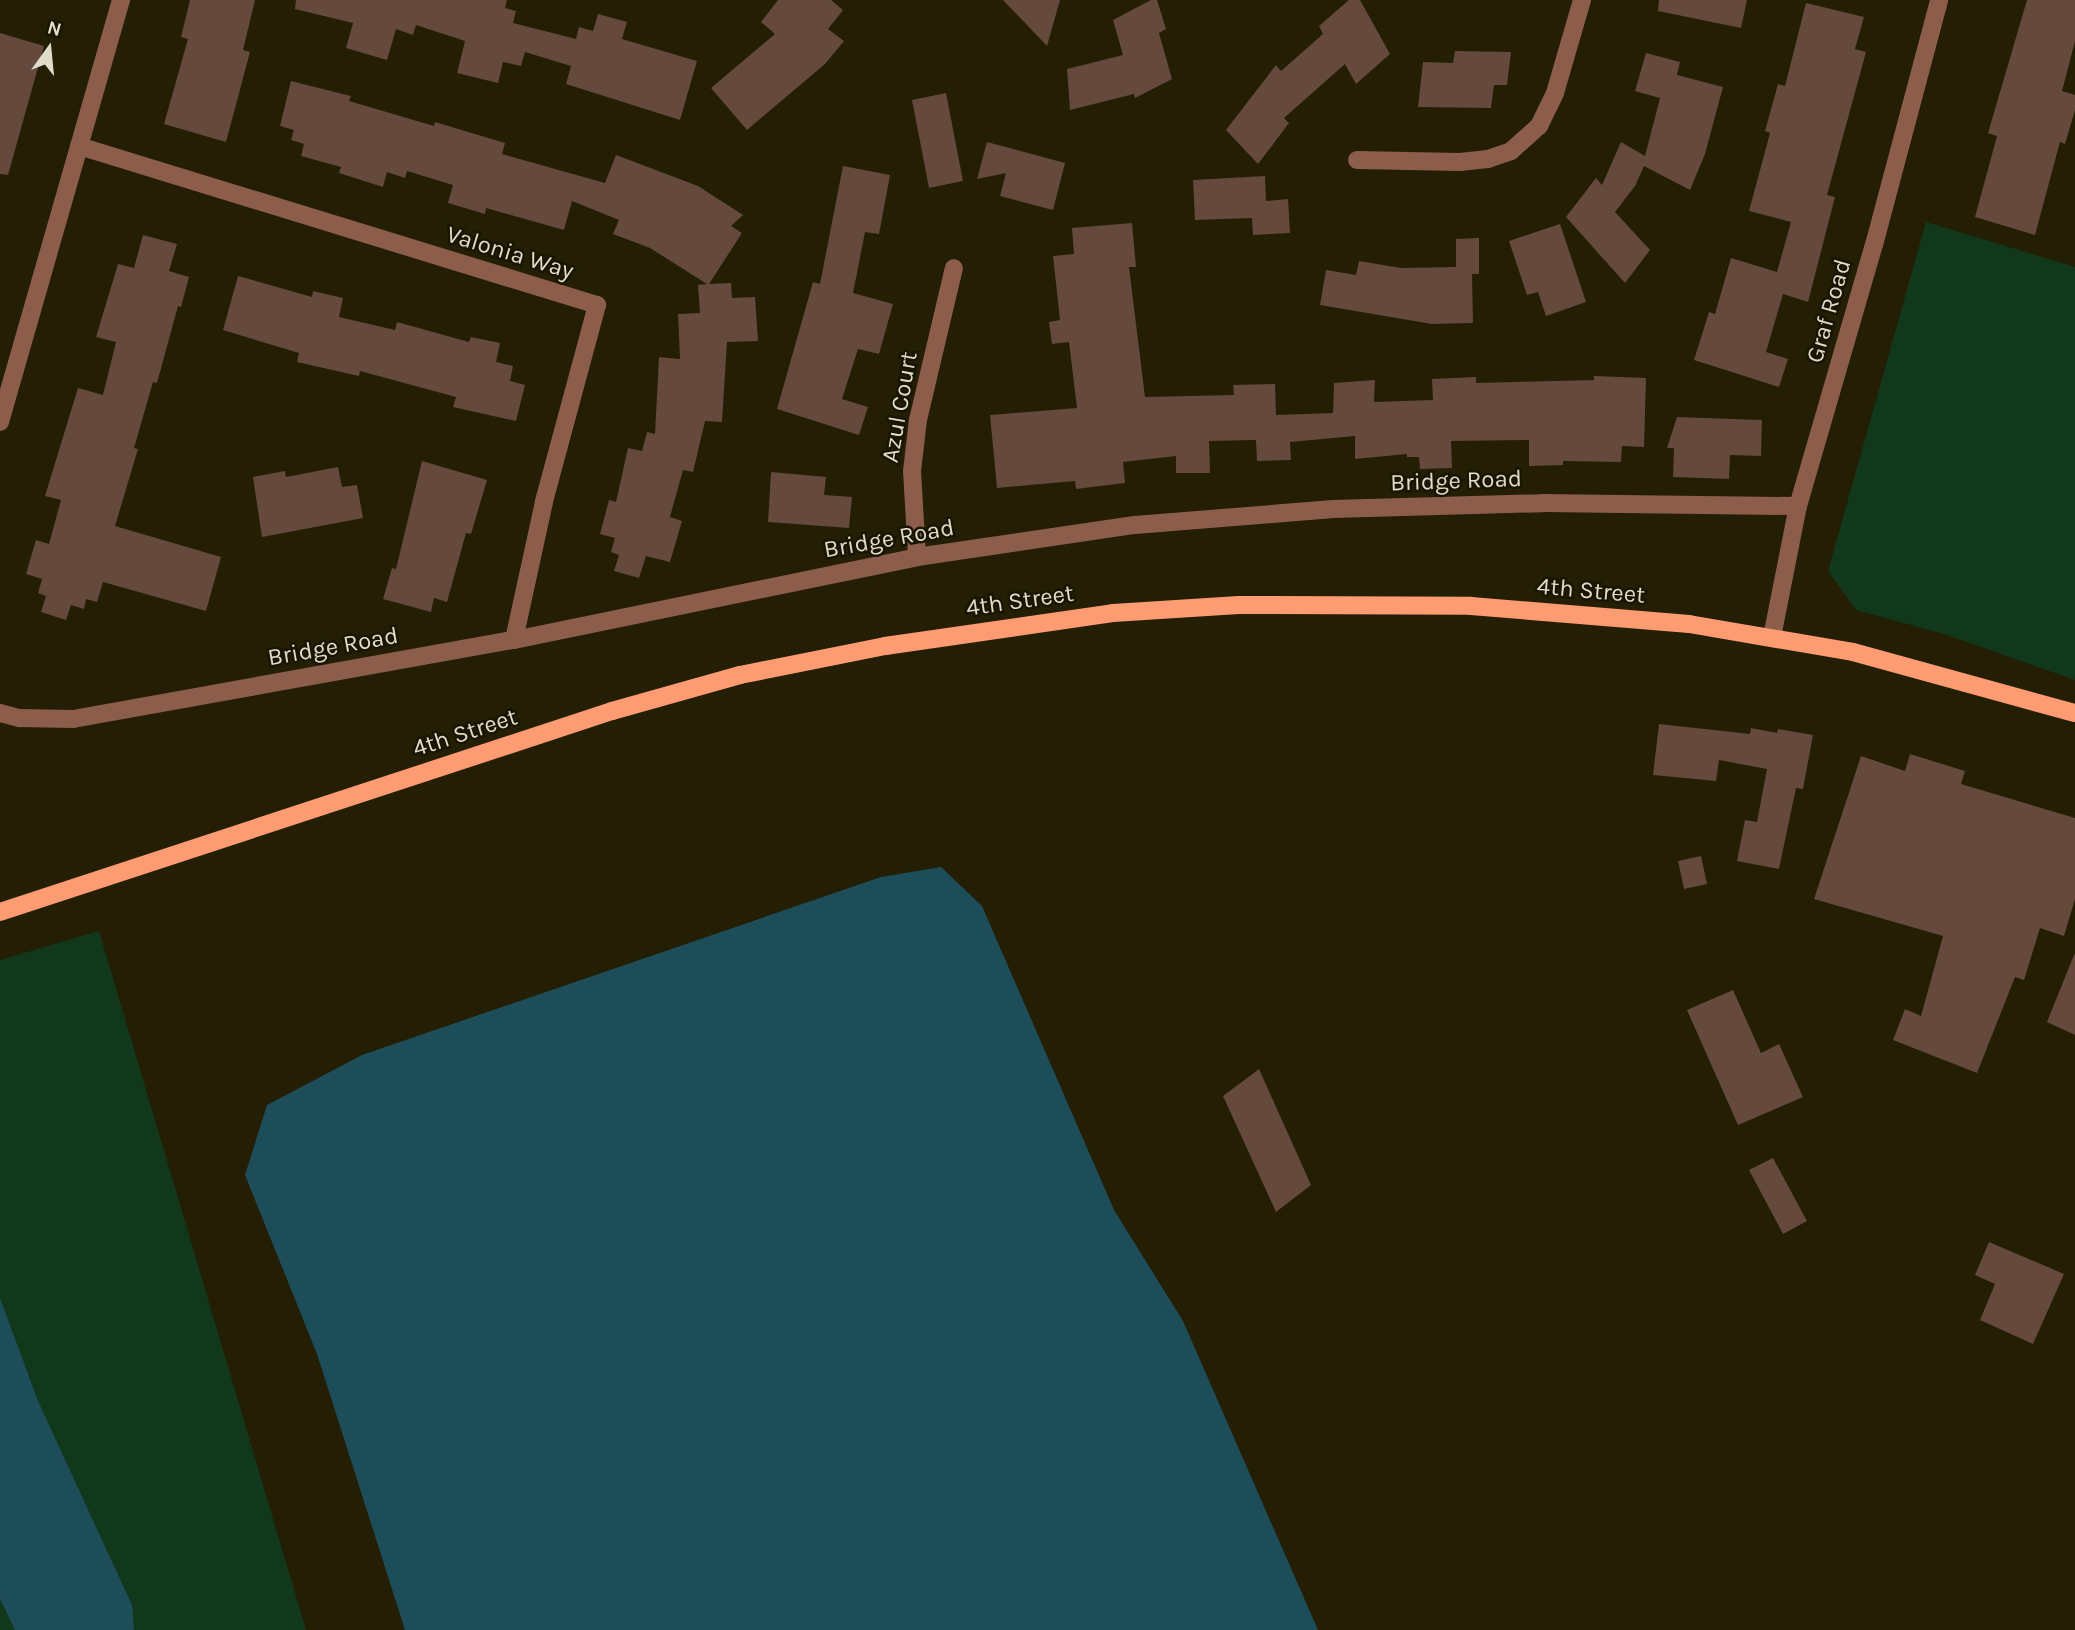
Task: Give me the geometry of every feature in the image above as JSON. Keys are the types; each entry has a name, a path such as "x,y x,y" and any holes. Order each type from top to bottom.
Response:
{"main road":[{"name":"4th Street","path":"0,912 612,711 740,675 885,646 1113,613 1239,605 1471,606 1689,624 1772,637 1896,662 2075,713"}],"street":[{"path":"0,422 121,0"},
{"path":"1357,160 1460,162 1488,159 1511,151 1532,135 1550,104 1582,0"},
{"name":"Graf Road","path":"1772,637 1798,506 1874,245 1939,0"},
{"name":"Valonia Way","path":"79,146 597,305 544,502 514,640"},
{"name":"Azul Court","path":"917,557 912,471 918,420 954,268"},
{"name":"Bridge Road","path":"0,713 19,718 73,719 514,640 917,557 1135,525 1333,509 1544,503 1798,506"}],"green space":[{"path":"1926,222 2075,267 2075,680 1944,634 1856,610 1828,571"},
{"path":"99,931 306,1630 0,1630 0,960"}],"water":[{"path":"941,867 982,906 1114,1210 1183,1321 1318,1630 405,1630 317,1354 245,1175 267,1105 362,1055 881,877"},
{"path":"0,1298 38,1401 132,1605 134,1630 15,1630 0,1599"}],"building":[{"path":"190,0 255,0 243,50 250,52 226,142 164,124 188,39 181,37"},
{"path":"296,0 507,0 505,8 516,11 513,23 576,39 579,27 593,31 598,14 627,22 622,39 697,61 680,120 566,84 571,66 525,52 521,66 503,62 498,83 457,73 465,41 416,25 413,35 396,29 387,60 346,48 353,23 295,9"},
{"path":"778,0 831,0 843,10 828,29 844,41 825,64 747,130 711,88 775,34 761,22"},
{"path":"1003,0 1060,0 1047,46"},
{"path":"1151,0 1157,0 1166,29 1159,33 1172,79 1135,98 1134,94 1070,110 1067,69 1123,55 1113,20"},
{"path":"1349,0 1360,0 1390,54 1356,84 1345,64 1284,118 1289,123 1258,164 1226,130 1276,65 1281,71 1323,34 1319,26"},
{"path":"1659,0 1747,0 1741,28 1658,11"},
{"path":"2027,0 2075,0 2075,41 2062,91 2075,95 2075,110 2065,144 2060,142 2035,235 1975,217 1997,136 1988,133"},
{"path":"1806,3 1864,17 1855,49 1866,52 1827,195 1835,197 1808,302 1783,294 1766,352 1788,359 1779,387 1694,360 1709,312 1715,314 1731,258 1777,272 1791,222 1749,211 1770,133 1765,131 1778,84 1785,86"},
{"path":"0,33 44,46 8,175 0,174"},
{"path":"1455,51 1511,52 1507,85 1494,85 1491,108 1418,107 1423,62 1453,63"},
{"path":"1646,53 1680,62 1677,75 1723,87 1705,154 1690,190 1644,166 1635,186 1615,212 1650,250 1625,283 1566,217 1596,178 1602,185 1621,142 1645,156 1660,98 1635,91"},
{"path":"291,81 351,96 349,101 434,126 435,122 505,143 502,154 605,183 616,155 698,186 743,215 731,226 742,233 709,284 731,283 732,298 755,297 758,341 727,342 722,422 705,421 693,472 683,470 670,517 682,521 670,562 646,556 639,578 614,571 619,555 611,552 615,538 600,534 609,500 616,502 628,448 642,451 647,432 655,434 659,357 680,359 678,314 700,313 698,285 707,284 650,248 613,234 619,220 572,201 564,230 486,208 485,214 448,203 453,185 407,171 405,178 387,172 383,187 339,173 341,167 301,156 304,144 291,140 294,130 280,126"},
{"path":"946,93 963,181 929,188 912,100"},
{"path":"987,142 1065,163 1053,210 1000,196 1006,173 977,179"},
{"path":"843,166 890,175 879,234 865,232 853,293 893,304 879,354 858,349 842,399 868,407 859,435 777,409 813,282 820,284"},
{"path":"1265,176 1266,201 1288,199 1290,233 1253,235 1252,218 1195,220 1193,180"},
{"path":"1132,223 1136,267 1129,267 1145,397 1234,395 1233,385 1275,384 1276,415 1333,413 1334,383 1375,380 1374,402 1433,400 1432,379 1476,377 1476,383 1594,380 1594,376 1646,378 1644,447 1622,446 1621,462 1563,461 1563,465 1529,466 1529,440 1451,441 1452,468 1420,469 1419,457 1407,457 1407,454 1355,459 1355,436 1290,442 1291,460 1257,461 1256,440 1209,441 1210,473 1176,473 1176,456 1123,462 1125,483 1076,489 1075,481 997,488 990,415 1077,408 1069,342 1052,344 1049,322 1060,320 1053,256 1074,254 1072,228"},
{"path":"1560,224 1586,302 1546,316 1538,292 1527,295 1509,241"},
{"path":"143,235 177,244 169,271 189,277 181,307 178,306 157,383 153,382 134,448 138,449 115,526 221,557 206,611 103,582 97,602 86,599 84,609 71,605 66,620 41,612 46,596 38,593 42,579 26,574 36,540 49,544 61,500 45,496 78,388 103,395 116,342 96,337 118,264 134,268"},
{"path":"1479,238 1479,274 1472,274 1473,323 1432,324 1320,305 1326,270 1356,275 1359,261 1401,268 1456,267 1456,239"},
{"path":"238,276 312,297 313,291 343,298 339,317 395,330 397,322 469,342 471,337 500,343 496,362 513,366 510,381 525,385 516,421 453,407 456,397 360,371 359,376 297,362 299,353 223,330"},
{"path":"1677,417 1762,420 1761,456 1730,455 1729,479 1673,477 1674,448 1667,448"},
{"path":"422,461 487,480 471,534 466,533 447,602 434,598 431,612 383,599 392,568 396,569"},
{"path":"338,467 342,487 357,485 363,518 262,537 253,477 285,471 286,477"},
{"path":"771,472 826,477 824,495 852,497 849,528 768,522"},
{"path":"1659,724 1750,734 1751,728 1777,733 1778,729 1813,735 1803,789 1796,788 1779,869 1737,861 1745,820 1757,822 1767,769 1719,760 1716,781 1653,775"},
{"path":"1910,754 1965,771 1961,784 2075,818 2075,899 2064,936 2040,928 2024,980 2015,977 1977,1073 1893,1040 1905,1009 1921,1016 1943,936 1814,899 1861,756 1905,771"},
{"path":"1701,856 1707,884 1684,889 1678,861"},
{"path":"2075,955 2075,1035 2047,1022"},
{"path":"1733,990 1761,1053 1779,1044 1803,1097 1738,1125 1687,1010"},
{"path":"1259,1069 1311,1185 1276,1212 1223,1096"},
{"path":"1773,1158 1807,1221 1783,1234 1749,1170"},
{"path":"1989,1242 2064,1274 2033,1344 1980,1320 1995,1284 1975,1275"}]}
